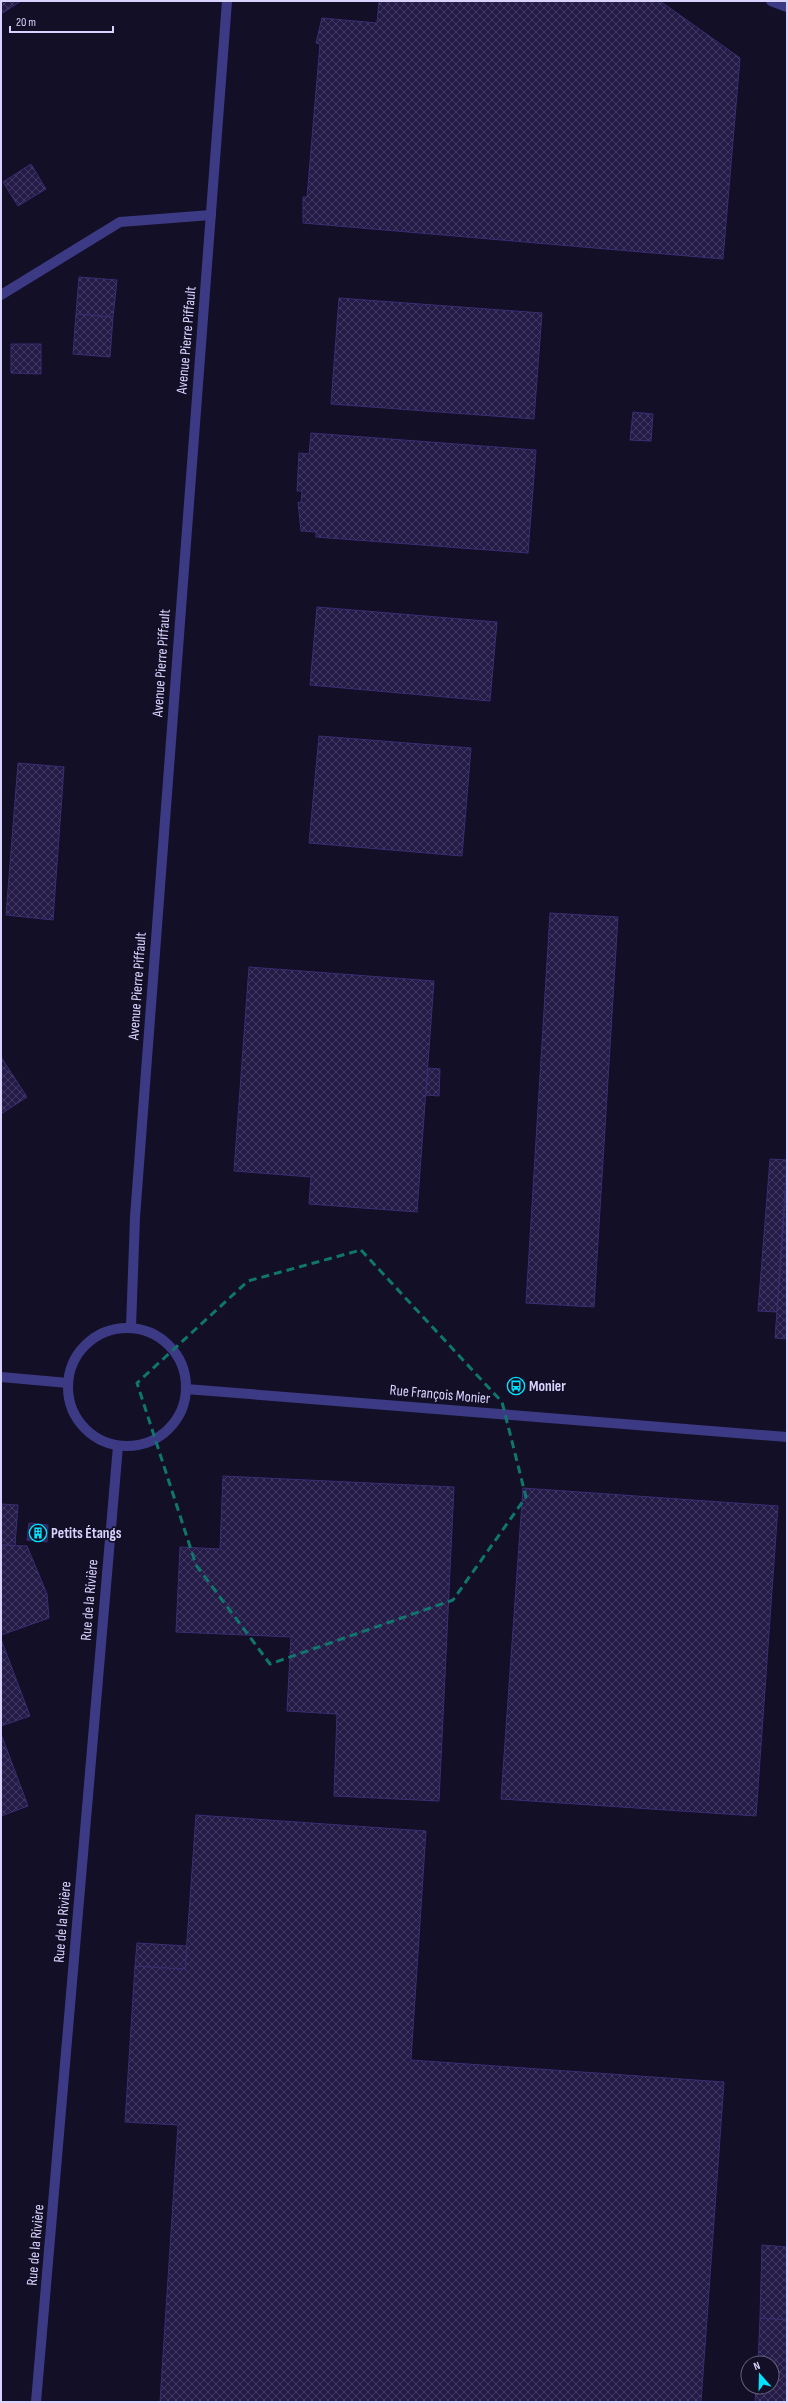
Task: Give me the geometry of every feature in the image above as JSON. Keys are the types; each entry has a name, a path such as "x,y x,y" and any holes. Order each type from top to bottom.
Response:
{"street":[{"name":"Avenue Pierre Piffault","path":"131,1327 136,1201 228,1"},
{"path":"771,1 787,7"},
{"path":"1,295 120,222 211,215"},
{"path":"131,1327 150,1332 167,1342 179,1358 186,1376 186,1396 180,1414 168,1430 152,1441 133,1446 118,1446 95,1438 80,1424 70,1407 68,1383 70,1368 79,1351 93,1337 112,1329 131,1327"},
{"path":"1,1377 68,1383"},
{"name":"Rue François Monier","path":"186,1389 787,1437"},
{"name":"Rue de la Rivière","path":"36,2402 118,1446"}],"highlighted area":[{"path":"361,1250 502,1402 526,1497 453,1600 270,1664 196,1565 137,1383 248,1281"}],"building":[{"path":"1,1 21,1 1,14"},
{"path":"379,1 660,1 740,58 723,259 303,223 303,197 307,197 320,44 316,43 322,18 377,23"},
{"path":"31,164 46,189 18,206 3,182"},
{"path":"79,277 117,280 113,317 76,314"},
{"path":"339,298 542,313 534,419 331,404"},
{"path":"76,314 113,317 110,357 73,354"},
{"path":"11,344 41,344 41,374 11,373"},
{"path":"633,412 653,414 651,441 630,440"},
{"path":"311,433 536,450 528,553 316,537 316,532 301,531 298,502 301,503 302,491 297,491 299,453 309,454"},
{"path":"317,607 497,622 490,701 310,685"},
{"path":"319,736 471,748 462,856 309,843"},
{"path":"18,763 64,767 53,920 6,915"},
{"path":"550,913 618,917 594,1307 526,1303"},
{"path":"249,967 434,981 417,1212 309,1204 311,1177 234,1171"},
{"path":"1,1057 27,1097 1,1114"},
{"path":"428,1068 440,1069 439,1096 426,1095"},
{"path":"770,1159 787,1160 777,1312 758,1311"},
{"path":"787,1175 787,1339 775,1338"},
{"path":"223,1476 454,1487 439,1801 334,1796 337,1714 287,1711 291,1637 176,1632 180,1547 220,1549"},
{"path":"523,1488 778,1506 756,1816 501,1799"},
{"path":"1,1504 18,1505 15,1546 1,1545"},
{"name":"Petits Étangs","path":"29,1523 48,1525 47,1542 27,1540"},
{"path":"1,1545 27,1546 47,1594 49,1618 1,1635"},
{"path":"1,1639 30,1716 1,1726"},
{"path":"1,1734 28,1806 1,1816"},
{"path":"196,1815 426,1831 411,2060 724,2082 701,2402 160,2402 178,2125 125,2122 135,1966 185,1969"},
{"path":"137,1943 187,1946 185,1969 135,1966"},
{"path":"762,2245 787,2247 787,2320 760,2318"},
{"path":"760,2318 787,2320 787,2402 755,2402 755,2395 780,2395 780,2355 758,2355"}],"place":[{"name":"Monier","path":"516,1386"},
{"name":"Petits Étangs","path":"38,1533"}]}
